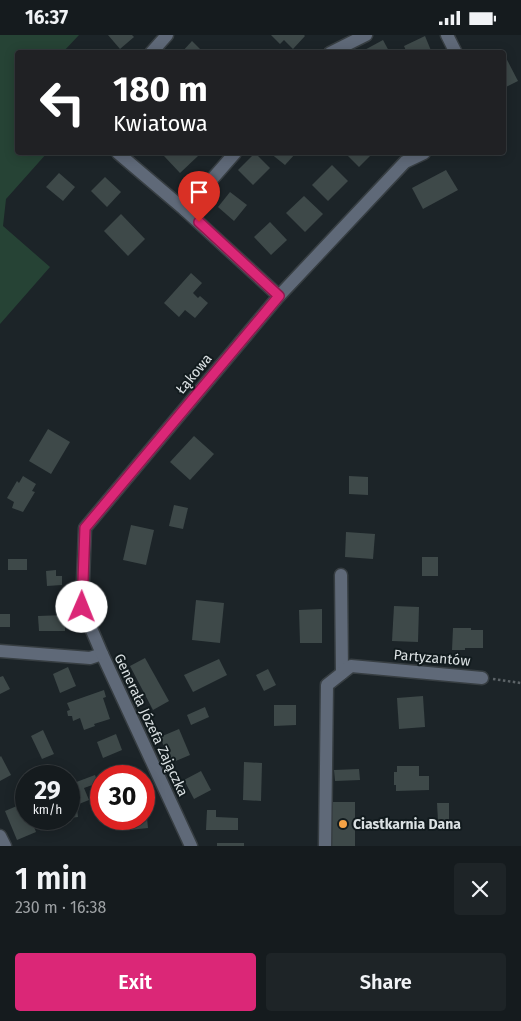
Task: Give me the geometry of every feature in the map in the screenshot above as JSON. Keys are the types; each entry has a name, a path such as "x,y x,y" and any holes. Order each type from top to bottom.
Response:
{"street":[{"path":"154,50 167,35"},
{"path":"336,50 366,35"},
{"path":"448,35 455,50"},
{"path":"120,155 185,209 279,296"},
{"path":"185,209 233,155"},
{"name":"Łąkowa","path":"102,655 82,607 85,528 279,296 405,162 420,155"},
{"path":"324,846 327,685 342,673 341,575"},
{"name":"Generała Józefa Zajączka","path":"0,651 90,658 102,655 191,846"},
{"name":"Partyzantów","path":"342,673 350,666 482,678"},
{"path":"0,836 5,846"}],"path":[{"name":"Partyzantów","path":"482,678 521,683"}],"green space":[{"path":"0,35 79,35 65,50 15,50 15,155 45,155 6,199 3,226 50,267 0,324"}],"building":[{"path":"108,35 132,35 134,37 120,49"},
{"path":"271,35 305,36 293,49 284,40 280,44"},
{"path":"425,36 431,50 406,50 404,46"},
{"path":"383,40 388,50 365,50"},
{"path":"192,41 201,50 184,50"},
{"path":"506,58 518,81 506,87"},
{"path":"197,155 198,156 180,173 164,156"},
{"path":"253,155 257,155 270,168 253,185 238,170"},
{"path":"272,155 294,155 285,165"},
{"path":"347,155 371,155 359,167"},
{"path":"332,165 348,181 328,201 312,185"},
{"path":"446,170 458,190 423,209 412,188"},
{"path":"59,173 75,187 63,201 46,187"},
{"path":"105,177 121,192 107,207 91,191"},
{"path":"230,192 247,205 234,221 218,207"},
{"path":"304,196 323,214 305,232 286,213"},
{"path":"121,214 145,239 128,256 104,231"},
{"path":"270,222 287,240 271,255 254,237"},
{"path":"191,273 202,283 193,293 208,303 195,318 185,310 179,317 164,303"},
{"path":"48,429 70,442 51,474 29,461"},
{"path":"194,436 214,454 190,480 170,462"},
{"path":"23,476 36,484 32,491 35,492 23,512 12,508 14,502 7,498 17,481 19,483"},
{"path":"349,476 368,477 368,495 349,494"},
{"path":"174,505 188,508 183,529 169,526"},
{"path":"131,525 154,530 146,565 123,560"},
{"path":"346,532 375,534 373,559 345,557"},
{"path":"422,557 438,557 438,576 422,576"},
{"path":"8,559 27,559 27,570 8,570"},
{"path":"56,570 56,576 62,576 62,585 47,586 46,571"},
{"path":"196,600 224,603 220,643 192,640"},
{"path":"394,606 419,607 418,642 392,641"},
{"path":"322,609 322,643 300,643 299,610"},
{"path":"0,614 10,614 10,627 0,627"},
{"path":"65,615 65,631 39,631 38,616"},
{"path":"453,628 483,630 483,648 452,650"},
{"path":"145,658 169,701 153,710 130,666"},
{"path":"219,659 227,675 193,692 184,675"},
{"path":"68,667 76,686 60,693 53,674"},
{"path":"268,669 276,685 264,691 256,675"},
{"path":"3,676 10,689 0,694 0,677"},
{"path":"104,690 106,697 103,698 110,719 94,724 95,726 84,730 80,718 73,721 72,716 68,716 67,711 70,710 67,703"},
{"path":"423,696 425,727 399,729 397,698"},
{"path":"274,705 296,705 296,725 274,726"},
{"path":"205,707 209,717 191,725 187,715"},
{"path":"179,729 190,755 171,763 160,737"},
{"path":"43,730 54,754 42,759 31,736"},
{"path":"116,734 122,750 103,758 97,742"},
{"path":"0,757 11,775 0,781"},
{"path":"244,762 262,763 261,801 243,800"},
{"path":"397,766 419,766 419,776 429,776 429,790 396,791 394,772 397,772"},
{"path":"359,769 360,780 335,781 334,770"},
{"path":"201,771 211,790 194,799 184,780"},
{"path":"90,777 90,786 84,788 89,800 80,804 80,781"},
{"name":"Ciastkarnia Dana","path":"331,802 355,802 355,846 331,846"},
{"path":"437,803 449,803 449,820 438,821"},
{"path":"15,807 15,830 35,830 36,832 17,840 5,811"},
{"path":"207,810 216,810 216,817 238,818 238,830 206,830"},
{"path":"217,843 244,843 244,846 217,846"}],"place":[{"name":"Ciastkarnia Dana","path":"343,824"}],"route":[{"path":"82,607 85,528 279,296 199,222"}]}
